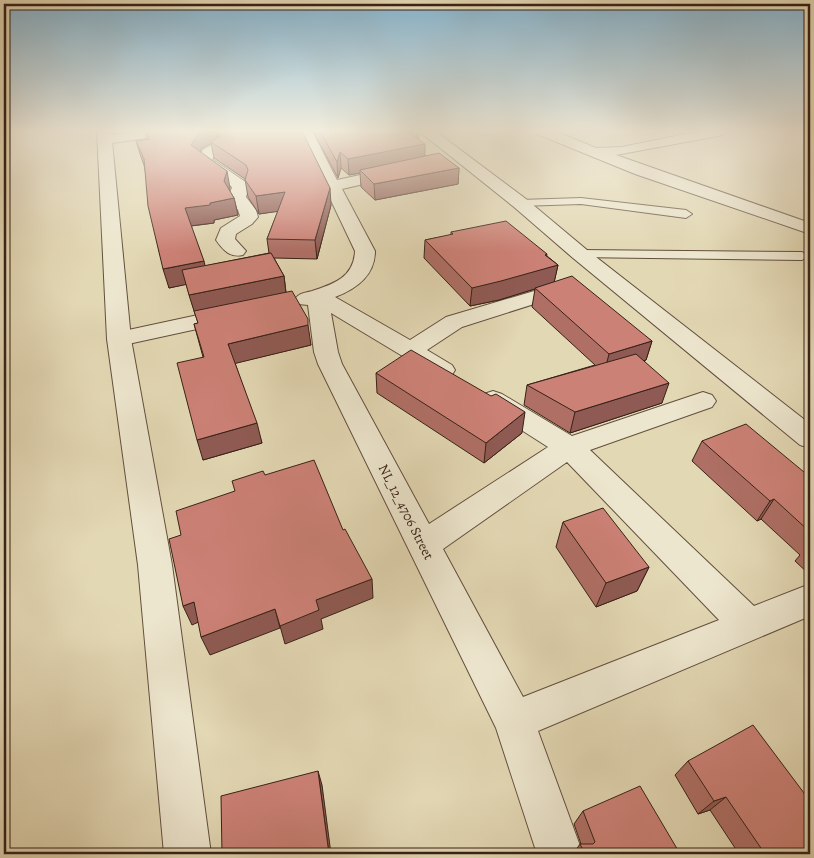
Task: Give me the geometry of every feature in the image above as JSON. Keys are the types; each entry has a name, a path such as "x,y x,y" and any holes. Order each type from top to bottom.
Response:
{"street":[{"path":"108,171 119,339 155,565 188,854"},
{"path":"220,171 242,186 237,197 247,210 249,217 228,230 225,235 225,240 236,250"},
{"path":"303,299 342,286 359,276 367,258 322,171"},
{"path":"331,186 404,171"},
{"path":"478,171 810,438"},
{"path":"641,171 810,229"},
{"path":"411,350 454,322 568,287"},
{"path":"303,299 411,350 570,447 749,625"},
{"name":"NL_12_4706 Street","path":"303,299 330,364 514,721 560,854"},
{"path":"119,339 251,310"},
{"path":"424,545 570,447 703,401"},
{"path":"514,721 810,600"}],"lane":[{"path":"520,203 581,201 686,214"},
{"path":"580,254 802,256"}],"building":[{"path":"145,171 227,171 224,181 234,198 210,203 210,205 185,208 204,261 163,269 148,206"},
{"path":"248,171 322,171 330,188 315,240 267,239 285,192 256,196 245,180"},
{"path":"361,171 443,171 374,184"},
{"path":"506,221 558,265 472,288 425,240 453,234 451,232"},
{"path":"271,253 284,276 189,295 182,270"},
{"path":"572,276 652,341 609,354 535,288"},
{"path":"292,291 308,319 308,325 228,344 257,423 197,440 177,363 204,357 194,324 198,323 194,311"},
{"path":"411,350 491,396 496,394 525,412 486,443 376,373"},
{"path":"636,354 669,383 575,412 527,385"},
{"path":"746,424 810,477 810,532 774,499 770,501 702,441"},
{"path":"314,460 343,530 345,529 372,579 316,600 319,610 280,626 275,609 201,637 194,602 183,606 169,539 181,535 176,511 235,491 232,481 263,471 265,475"},
{"path":"603,508 649,567 606,583 563,522"},
{"path":"753,725 807,797 810,796 810,854 765,854 726,797 714,801 688,761"},
{"path":"318,771 329,854 222,854 221,796"},
{"path":"640,786 679,852 675,854 585,854 580,844 593,844 595,842 583,811"}]}
